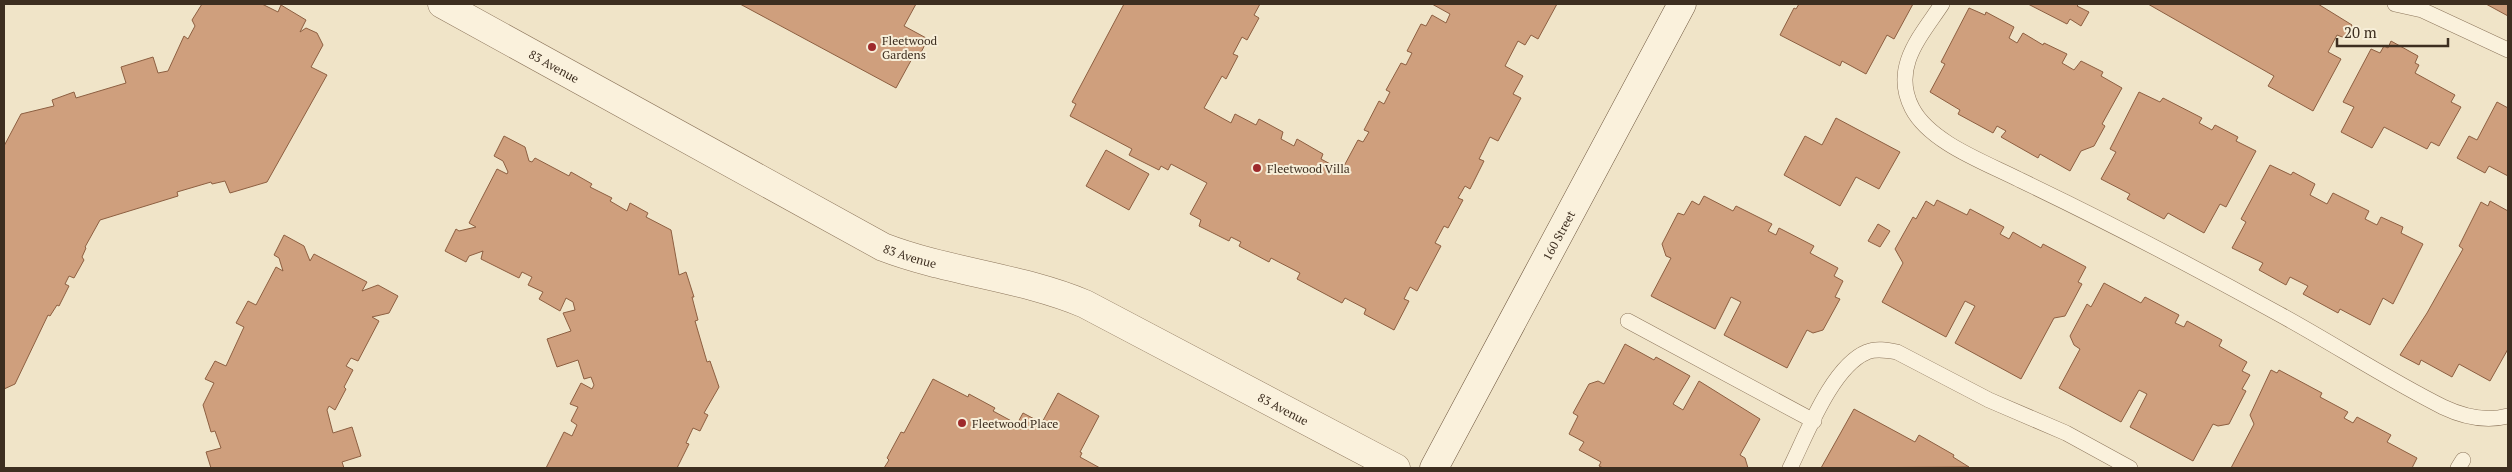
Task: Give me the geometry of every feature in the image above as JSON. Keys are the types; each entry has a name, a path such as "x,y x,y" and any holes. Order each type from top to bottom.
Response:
{"street":[{"name":"83 Avenue","path":"442,4 883,247 924,262 1060,293 1086,304 1396,468"},
{"name":"160 Street","path":"1434,468 1682,4"}],"lane":[{"path":"1942,4 1912,47 1905,70 1905,81 1912,108 1920,120 1954,148 2092,214 2278,313 2443,407 2477,418 2491,420 2508,416"},
{"path":"2396,4 2424,7 2508,50"},
{"path":"1628,322 1814,421"},
{"path":"1790,468 1830,391 1849,363 1867,352 1882,349 1897,352 1989,400 2066,433 2130,468"}],"building":[{"path":"202,4 262,4 278,12 281,5 306,20 300,32 306,28 317,33 323,45 311,67 327,75 267,182 230,193 225,181 212,184 211,182 177,192 178,196 100,220 85,247 82,257 84,260 74,278 69,276 65,284 69,286 59,306 57,305 50,316 48,315 15,384 4,389 4,146 21,114 54,106 52,100 74,92 76,98 126,83 121,67 153,57 158,73 168,71 184,36 188,39 195,26 192,20"},
{"name":"Fleetwood Gardens","path":"740,4 916,4 904,26 928,39 918,58 914,55 896,88"},
{"name":"Fleetwood Villa","path":"1124,4 1260,4 1254,15 1259,18 1247,40 1242,37 1233,54 1238,56 1226,79 1222,76 1204,108 1231,123 1235,114 1256,125 1259,119 1283,132 1281,139 1294,146 1297,139 1323,154 1321,159 1347,173 1349,169 1344,166 1358,140 1363,142 1369,132 1364,130 1379,101 1384,104 1390,92 1386,90 1401,63 1406,65 1412,53 1407,51 1421,24 1426,26 1432,15 1446,23 1450,14 1432,4 1557,4 1538,39 1531,35 1525,45 1518,41 1505,66 1523,76 1513,94 1521,98 1498,141 1490,137 1479,159 1484,161 1470,189 1465,186 1458,198 1463,200 1448,228 1444,226 1435,243 1441,246 1417,291 1410,287 1404,299 1409,301 1394,330 1364,314 1366,309 1345,298 1342,303 1297,279 1300,273 1271,258 1269,262 1239,246 1241,242 1231,237 1229,241 1199,226 1201,220 1190,214 1207,183 1171,164 1168,170 1161,166 1159,170 1129,155 1132,149 1070,116 1076,104 1072,102"},
{"path":"1799,4 1913,4 1894,39 1887,35 1866,74 1842,61 1840,66 1780,35 1794,8 1796,9"},
{"path":"2028,4 2079,4 2077,6 2089,12 2081,26 2070,19 2067,24"},
{"path":"2148,4 2318,4 2352,25 2345,38 2337,35 2328,52 2341,59 2313,111 2268,86 2274,76"},
{"path":"2486,4 2508,4 2508,16"},
{"path":"1969,8 1985,15 1986,12 2014,27 2009,38 2017,43 2023,33 2043,45 2044,43 2067,54 2062,63 2074,70 2081,61 2103,72 2101,76 2122,88 2102,124 2105,126 2094,146 2081,151 2070,171 2040,154 2038,158 2001,137 2006,131 1997,126 1993,133 1958,114 1960,110 1930,92 1945,64 1941,62"},
{"path":"2391,41 2418,56 2415,63 2419,65 2415,73 2455,95 2451,102 2461,107 2439,146 2431,142 2427,149 2384,127 2372,148 2341,132 2354,107 2343,102 2371,49 2380,53 2384,46 2388,48"},
{"path":"2139,92 2160,102 2163,98 2202,118 2199,123 2212,130 2215,125 2238,137 2236,141 2256,151 2226,207 2220,204 2204,233 2168,213 2164,219 2127,199 2130,194 2101,179 2116,152 2110,149"},
{"path":"2497,102 2508,108 2508,176 2489,166 2485,173 2457,158 2469,136 2477,140"},
{"path":"1836,118 1900,152 1879,189 1856,177 1840,206 1784,175 1805,136 1822,145"},
{"path":"504,136 525,147 529,161 532,162 535,158 569,176 571,172 592,184 590,187 612,198 610,201 627,211 630,203 648,213 646,217 671,230 679,275 686,272 694,297 692,297 698,320 695,321 707,362 710,361 719,387 704,413 708,415 700,431 693,428 686,443 689,444 677,468 546,468 564,432 572,436 577,425 571,421 578,407 570,404 581,383 592,389 594,385 591,377 584,379 578,360 557,367 547,339 571,331 563,313 575,310 573,302 566,298 560,311 539,299 543,292 528,285 532,277 522,272 519,278 481,259 483,251 469,256 466,262 445,251 456,229 459,231 476,227 469,223 497,169 507,174 508,172 503,161 494,156"},
{"path":"1106,150 1149,174 1129,210 1086,186"},
{"path":"2270,165 2291,175 2293,172 2315,184 2310,195 2327,204 2333,193 2369,211 2365,219 2377,225 2381,217 2403,227 2401,233 2423,244 2393,304 2383,298 2370,325 2340,309 2338,313 2303,294 2308,286 2290,277 2286,285 2259,270 2263,263 2232,248 2246,222 2241,219"},
{"path":"1704,196 1733,211 1736,206 1772,224 1768,231 1776,235 1779,228 1814,246 1810,253 1838,268 1834,276 1843,281 1835,297 1840,299 1823,330 1813,333 1807,330 1787,368 1724,335 1741,302 1731,297 1715,329 1651,296 1671,258 1666,256 1662,244 1678,213 1684,215 1692,201 1699,205"},
{"path":"1937,200 1967,215 1970,209 2004,227 2000,234 2009,239 2013,232 2041,248 2043,244 2086,267 2078,282 2082,284 2065,316 2054,318 2021,379 1955,343 1975,306 1965,301 1946,337 1882,302 1903,263 1895,249 1913,217 1916,219 1926,201 1934,206"},
{"path":"2490,201 2508,211 2508,349 2490,381 2459,364 2452,377 2421,360 2419,365 2400,355 2427,313 2463,249 2459,246 2481,202 2488,206"},
{"path":"1878,224 1890,231 1880,247 1868,241"},
{"path":"284,235 304,246 310,261 314,254 367,282 362,291 378,285 398,296 389,313 372,317 379,321 358,361 351,358 346,366 353,370 335,410 329,406 327,410 333,433 352,427 361,456 342,462 344,468 211,468 206,452 221,448 215,431 211,432 203,405 214,383 205,379 215,361 226,366 244,327 236,323 248,301 256,305 276,267 283,271 279,258 274,255"},
{"path":"2104,283 2141,303 2145,297 2179,315 2175,323 2184,327 2187,321 2222,340 2219,346 2247,362 2242,371 2250,375 2242,389 2246,391 2229,424 2218,426 2213,424 2193,461 2130,427 2147,394 2139,390 2121,422 2059,388 2080,349 2074,345 2070,336 2087,304 2091,307"},
{"path":"1625,344 1654,360 1656,357 1690,376 1673,404 1683,410 1699,381 1760,419 1740,455 1745,458 1748,468 1603,468 1599,466 1601,462 1579,450 1584,442 1569,434 1578,416 1573,413 1589,384 1598,381 1604,384"},
{"path":"2271,370 2277,373 2279,370 2322,393 2320,397 2348,412 2344,418 2353,423 2357,417 2391,435 2387,442 2417,458 2412,468 2231,468 2254,424 2250,415"},
{"name":"Fleetwood Place","path":"933,379 968,397 969,394 995,408 993,411 1017,424 1023,413 1040,422 1037,427 1039,428 1058,393 1099,416 1080,452 1082,453 1080,457 1100,468 884,468 889,460 887,458 901,432 904,433"},
{"path":"1854,409 1915,442 1919,435 1954,455 1953,457 1969,467 1821,468"}],"place":[{"name":"Fleetwood Gardens","path":"872,47"},
{"name":"Fleetwood Villa","path":"1257,168"},
{"name":"Fleetwood Place","path":"962,423"}]}
